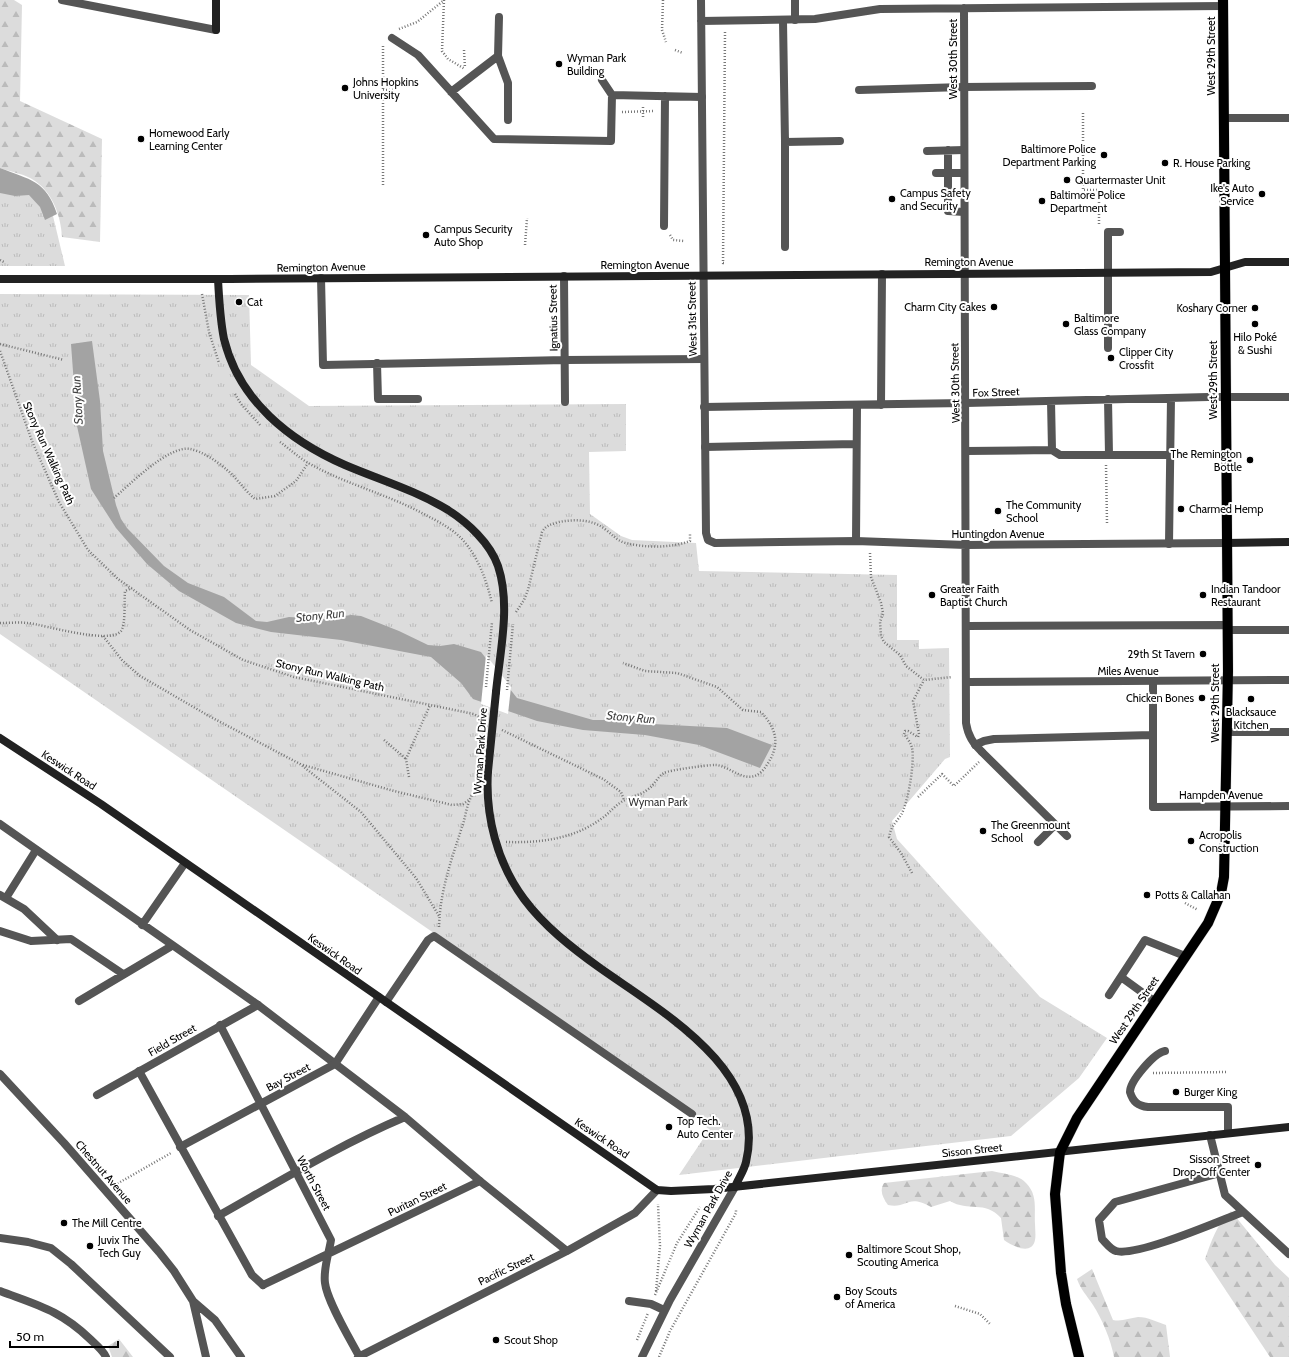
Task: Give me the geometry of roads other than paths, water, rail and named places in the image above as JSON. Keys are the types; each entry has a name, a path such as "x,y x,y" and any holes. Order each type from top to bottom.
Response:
{"main road":[{"name":"West 29th Street","path":"1079,1357 1061,1274 1055,1214 1055,1194 1060,1152 1077,1118 1154,1001 1208,923 1221,893 1224,877 1227,732 1227,628 1223,3"}],"street":[{"path":"62,0 216,30 216,0"},
{"name":"West 31st Street","path":"701,0 702,275 706,533 708,540"},
{"path":"795,0 796,20"},
{"path":"701,21 783,21 815,19 880,9 1132,3 1223,3"},
{"name":"West 30th Street","path":"964,8 967,733 983,754 1067,836"},
{"path":"499,17 498,56 508,83 508,120"},
{"path":"783,21 785,247"},
{"path":"394,34 418,55 494,139 611,141 612,95 602,80"},
{"path":"451,92 498,56"},
{"path":"858,90 1092,86"},
{"path":"612,95 702,96"},
{"path":"664,226 665,96"},
{"path":"1224,118 1289,118"},
{"path":"785,142 840,141"},
{"path":"948,150 948,211 964,212"},
{"path":"928,151 964,150"},
{"path":"936,173 964,173"},
{"path":"1108,348 1108,232 1120,232"},
{"name":"Remington Avenue","path":"0,279 218,279 1211,272 1245,262 1289,262"},
{"path":"881,405 882,274"},
{"name":"Ignatius Street","path":"564,276 565,402"},
{"path":"321,278 323,365 704,359"},
{"name":"Wyman Park Drive","path":"218,279 219,310 225,341 235,369 254,399 271,418 290,435 346,466 425,497 466,524 486,545 498,564 503,590 503,623 488,771 488,807 494,836 508,873 524,899 542,920 574,948 686,1030 705,1047 730,1078 740,1095 745,1112 748,1132 746,1163 735,1187 664,1310 642,1357"},
{"path":"378,363 378,399 418,399"},
{"name":"Fox Street","path":"704,408 1108,399 1289,397"},
{"path":"1168,544 1171,398"},
{"path":"1107,455 1108,399"},
{"path":"1051,401 1052,450"},
{"path":"856,542 857,405"},
{"path":"705,447 856,444"},
{"path":"966,450 1052,450 1060,455 1170,455"},
{"name":"Huntingdon Avenue","path":"708,540 715,543 870,542 966,545 1289,542"},
{"path":"967,626 1227,628 1289,630"},
{"name":"Miles Avenue","path":"967,682 1289,680"},
{"path":"975,745 994,739 1152,735 1153,681"},
{"path":"1227,732 1289,732"},
{"name":"Hampden Avenue","path":"1152,735 1153,807 1289,806"},
{"name":"Keswick Road","path":"0,738 101,804 657,1190"},
{"path":"0,824 258,1005 405,1117 480,1181 567,1251"},
{"path":"1038,842 1055,825"},
{"path":"36,850 3,897 29,914 57,940"},
{"path":"142,924 185,863"},
{"path":"0,931 31,941 71,939 123,974"},
{"path":"386,1002 428,940 434,936 692,1114"},
{"path":"1109,995 1145,940 1185,956"},
{"path":"79,1001 170,947"},
{"path":"1121,977 1154,1001"},
{"name":"Bay Street","path":"178,1149 335,1064 379,997"},
{"name":"Field Street","path":"97,1095 258,1005"},
{"name":"Worth Street","path":"220,1025 331,1240 325,1274 325,1283 358,1357"},
{"path":"1165,1051 1155,1055 1132,1083 1130,1092 1134,1101 1142,1106 1228,1106 1228,1133"},
{"path":"139,1071 178,1149 218,1216 296,1172 405,1117"},
{"name":"Chestnut Avenue","path":"0,1074 159,1252 193,1301 206,1357"},
{"name":"Sisson Street","path":"657,1190 696,1190 735,1187 1289,1127"},
{"path":"1210,1135 1225,1195 1289,1254"},
{"path":"1220,1174 1115,1202 1099,1220 1102,1239 1115,1251 1132,1252 1243,1212"},
{"name":"Puritan Street","path":"218,1216 252,1275 263,1285 480,1181"},
{"name":"Pacific Street","path":"358,1357 567,1251 635,1213 657,1190"},
{"path":"0,1238 28,1242 51,1248 71,1264 170,1357"},
{"path":"0,1291 58,1313 72,1322 106,1357"},
{"path":"193,1301 215,1320 241,1357"},
{"path":"629,1301 652,1304 664,1310"}],"water":[{"path":"0,168 36,183 48,194 57,214 45,220 40,207 29,195 15,196 0,193"},
{"name":"Stony Run","path":"92,341 100,401 103,451 116,505 121,519 127,528 164,566 188,583 224,597 256,621 267,622 289,617 324,619 351,615 361,616 399,631 428,645 440,646 454,644 481,652 517,698 593,720 603,720 626,715 635,716 653,724 727,728 772,745 760,768 699,745 645,735 583,730 537,721 473,699 461,683 431,657 341,640 271,632 236,623 179,591 147,564 116,528 91,489 77,426 71,344"}],"place":[{"name":"Wyman Park Building","path":"559,64"},
{"name":"Johns Hopkins University","path":"345,88"},
{"name":"Homewood Early Learning Center","path":"141,139"},
{"name":"Baltimore Police Department Parking","path":"1104,155"},
{"name":"R. House Parking","path":"1165,163"},
{"name":"Quartermaster Unit","path":"1067,180"},
{"name":"Ike's Auto Service","path":"1262,194"},
{"name":"Campus Safety and Security","path":"892,199"},
{"name":"Baltimore Police Department","path":"1042,201"},
{"name":"Campus Security Auto Shop","path":"426,235"},
{"name":"Cat","path":"239,302"},
{"name":"Charm City Cakes","path":"994,307"},
{"name":"Koshary Corner","path":"1255,308"},
{"name":"Baltimore Glass Company","path":"1066,324"},
{"name":"Hilo Poké & Sushi","path":"1255,324"},
{"name":"Clipper City Crossfit","path":"1111,358"},
{"name":"The Remington Bottle","path":"1250,460"},
{"name":"Charmed Hemp","path":"1181,509"},
{"name":"The Community School","path":"998,511"},
{"name":"Greater Faith Baptist Church","path":"932,595"},
{"name":"Indian Tandoor Restaurant","path":"1203,595"},
{"name":"29th St Tavern","path":"1203,654"},
{"name":"Chicken Bones","path":"1202,698"},
{"name":"Blacksauce Kitchen","path":"1251,699"},
{"name":"The Greenmount School","path":"983,831"},
{"name":"Acropolis Construction","path":"1191,841"},
{"name":"Potts & Callahan","path":"1147,895"},
{"name":"Burger King","path":"1176,1092"},
{"name":"Top Tech. Auto Center","path":"669,1127"},
{"name":"Sisson Street Drop-Off Center","path":"1258,1165"},
{"name":"The Mill Centre","path":"64,1223"},
{"name":"Juvix The Tech Guy","path":"90,1246"},
{"name":"Baltimore Scout Shop, Scouting America","path":"849,1255"},
{"name":"Boy Scouts of America","path":"837,1297"},
{"name":"Scout Shop","path":"496,1340"}],"park label":[{"name":"Wyman Park","path":"658,802"}]}
